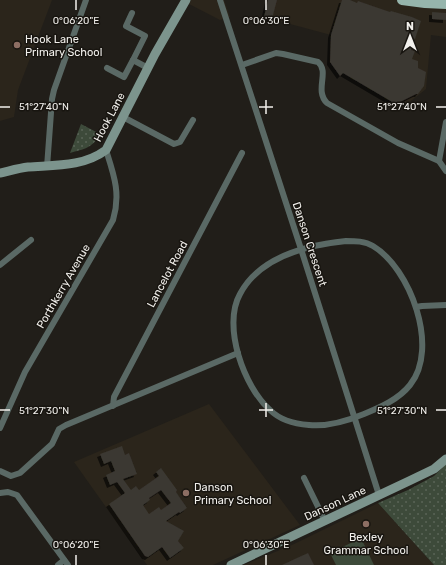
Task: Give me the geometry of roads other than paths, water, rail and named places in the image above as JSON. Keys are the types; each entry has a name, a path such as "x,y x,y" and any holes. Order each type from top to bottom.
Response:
{"main road":[{"path":"402,0 446,4"}],"street":[{"path":"47,167 54,90 86,0"},
{"name":"Hook Lane","path":"0,174 26,167 68,165 99,155 106,150 148,68 186,0"},
{"name":"Danson Crescent","path":"220,0 302,249 379,495"},
{"path":"107,68 124,77 145,36 126,26 132,13"},
{"path":"242,65 276,53 318,62 323,69 321,90 327,103 398,143 439,161 446,172"},
{"path":"133,60 148,68"},
{"path":"123,117 174,144 180,142 193,120"},
{"path":"439,161 446,122"},
{"name":"Porthkerry Avenue","path":"0,428 25,372 113,220 117,188 116,179 106,150"},
{"name":"Lancelot Road","path":"113,406 114,397 242,153"},
{"path":"0,265 31,240"},
{"path":"346,241 358,241 372,245 383,253 399,271 411,293 420,325 422,347 419,366 411,384 403,393 374,410 355,418 324,425 309,425 292,422 279,417 270,411 247,380 238,353 234,326 236,304 239,294 252,277 261,268 272,261 302,249 320,244 346,241"},
{"path":"416,307 446,305"},
{"path":"0,470 11,476 20,473 52,444 57,432 62,427 238,353"},
{"name":"Danson Lane","path":"231,565 434,469 446,459"},
{"path":"304,478 325,521"},
{"path":"0,493 8,492 17,495 66,562 58,565"}],"place":[{"name":"Hook Lane Primary School","path":"17,45"},
{"name":"Danson Primary School","path":"186,493"},
{"name":"Bexley Grammar School","path":"366,524"}]}
